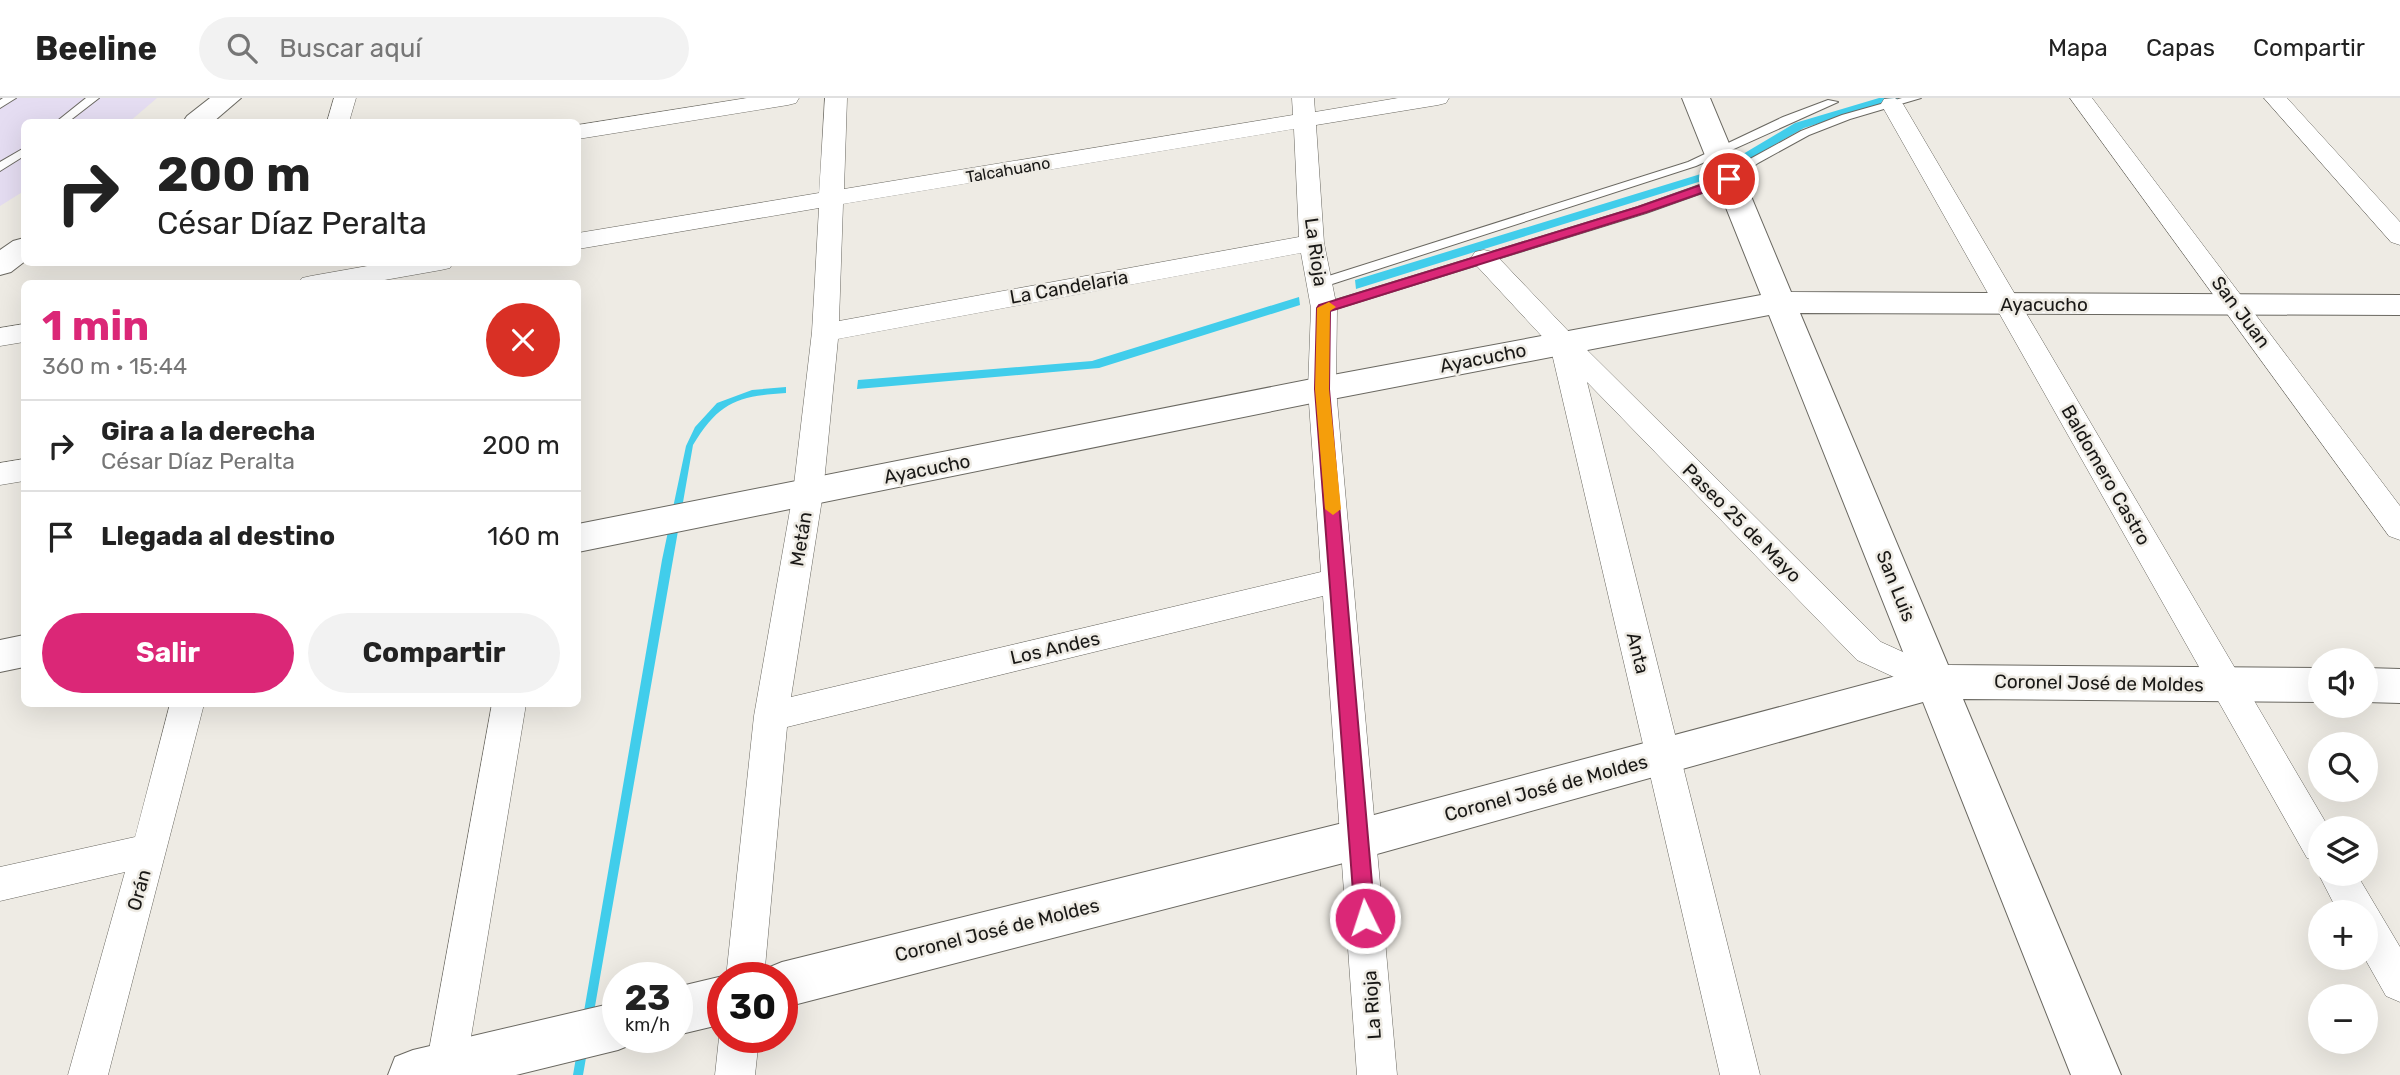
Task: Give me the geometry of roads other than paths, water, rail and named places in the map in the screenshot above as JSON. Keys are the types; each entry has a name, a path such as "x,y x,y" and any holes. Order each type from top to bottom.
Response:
{"street":[{"path":"201,119 227,98"},
{"path":"339,119 345,98"},
{"path":"581,132 788,98"},
{"name":"Metán","path":"747,962 771,716 808,493 825,332 836,98"},
{"name":"Talcahuano","path":"581,240 832,200 1304,109 1438,98"},
{"name":"San Luis","path":"1696,98 2096,1075"},
{"name":"San Juan","path":"2081,98 2400,528"},
{"path":"2275,98 2400,237"},
{"name":"Baldomero Castro","path":"1903,101 2007,304 2308,825"},
{"name":"La Rioja","path":"1304,109 1312,243 1322,296 1322,389 1377,1075"},
{"name":"La Candelaria","path":"825,332 1312,243"},
{"path":"0,265 21,250"},
{"name":"Anta","path":"1484,258 1563,342 1740,1075"},
{"path":"335,280 417,266"},
{"name":"Ayacucho","path":"581,537 1322,389 1780,302 2400,305"},
{"path":"0,337 21,334"},
{"name":"Paseo 25 de Mayo","path":"1563,342 1869,651 1935,682"},
{"path":"0,474 21,470"},
{"name":"Los Andes","path":"771,716 1339,580"},
{"path":"0,656 21,652"},
{"name":"Coronel José de Moldes","path":"798,981 1359,839 1935,682 2308,685"},
{"path":"2378,685 2400,686"},
{"name":"Orán","path":"88,1075 186,707"},
{"path":"508,707 430,1071 602,1030"},
{"path":"0,884 150,850"},
{"path":"2378,945 2400,983"},
{"path":"735,1075 737,1053"}],"lane":[{"path":"0,106 10,98"},
{"path":"65,119 93,98"},
{"path":"1322,296 1692,164 1723,166 1754,161 1805,133 1846,117 1903,101"},
{"path":"1322,296 1484,258 1642,210 1723,166 1787,118 1832,102"},
{"path":"0,167 21,153"}],"water":[{"path":"1879,98 1900,98 1804,128 1746,161 1743,154 1795,123"},
{"path":"1704,173 1708,179 1356,289 1355,280"},
{"path":"1299,297 1300,305 1099,368 857,389 858,380 1092,361"},
{"path":"786,387 786,393 754,396 731,404 712,419 693,445 583,1075 573,1075 662,560 686,446 695,427 717,403 752,390"}]}
